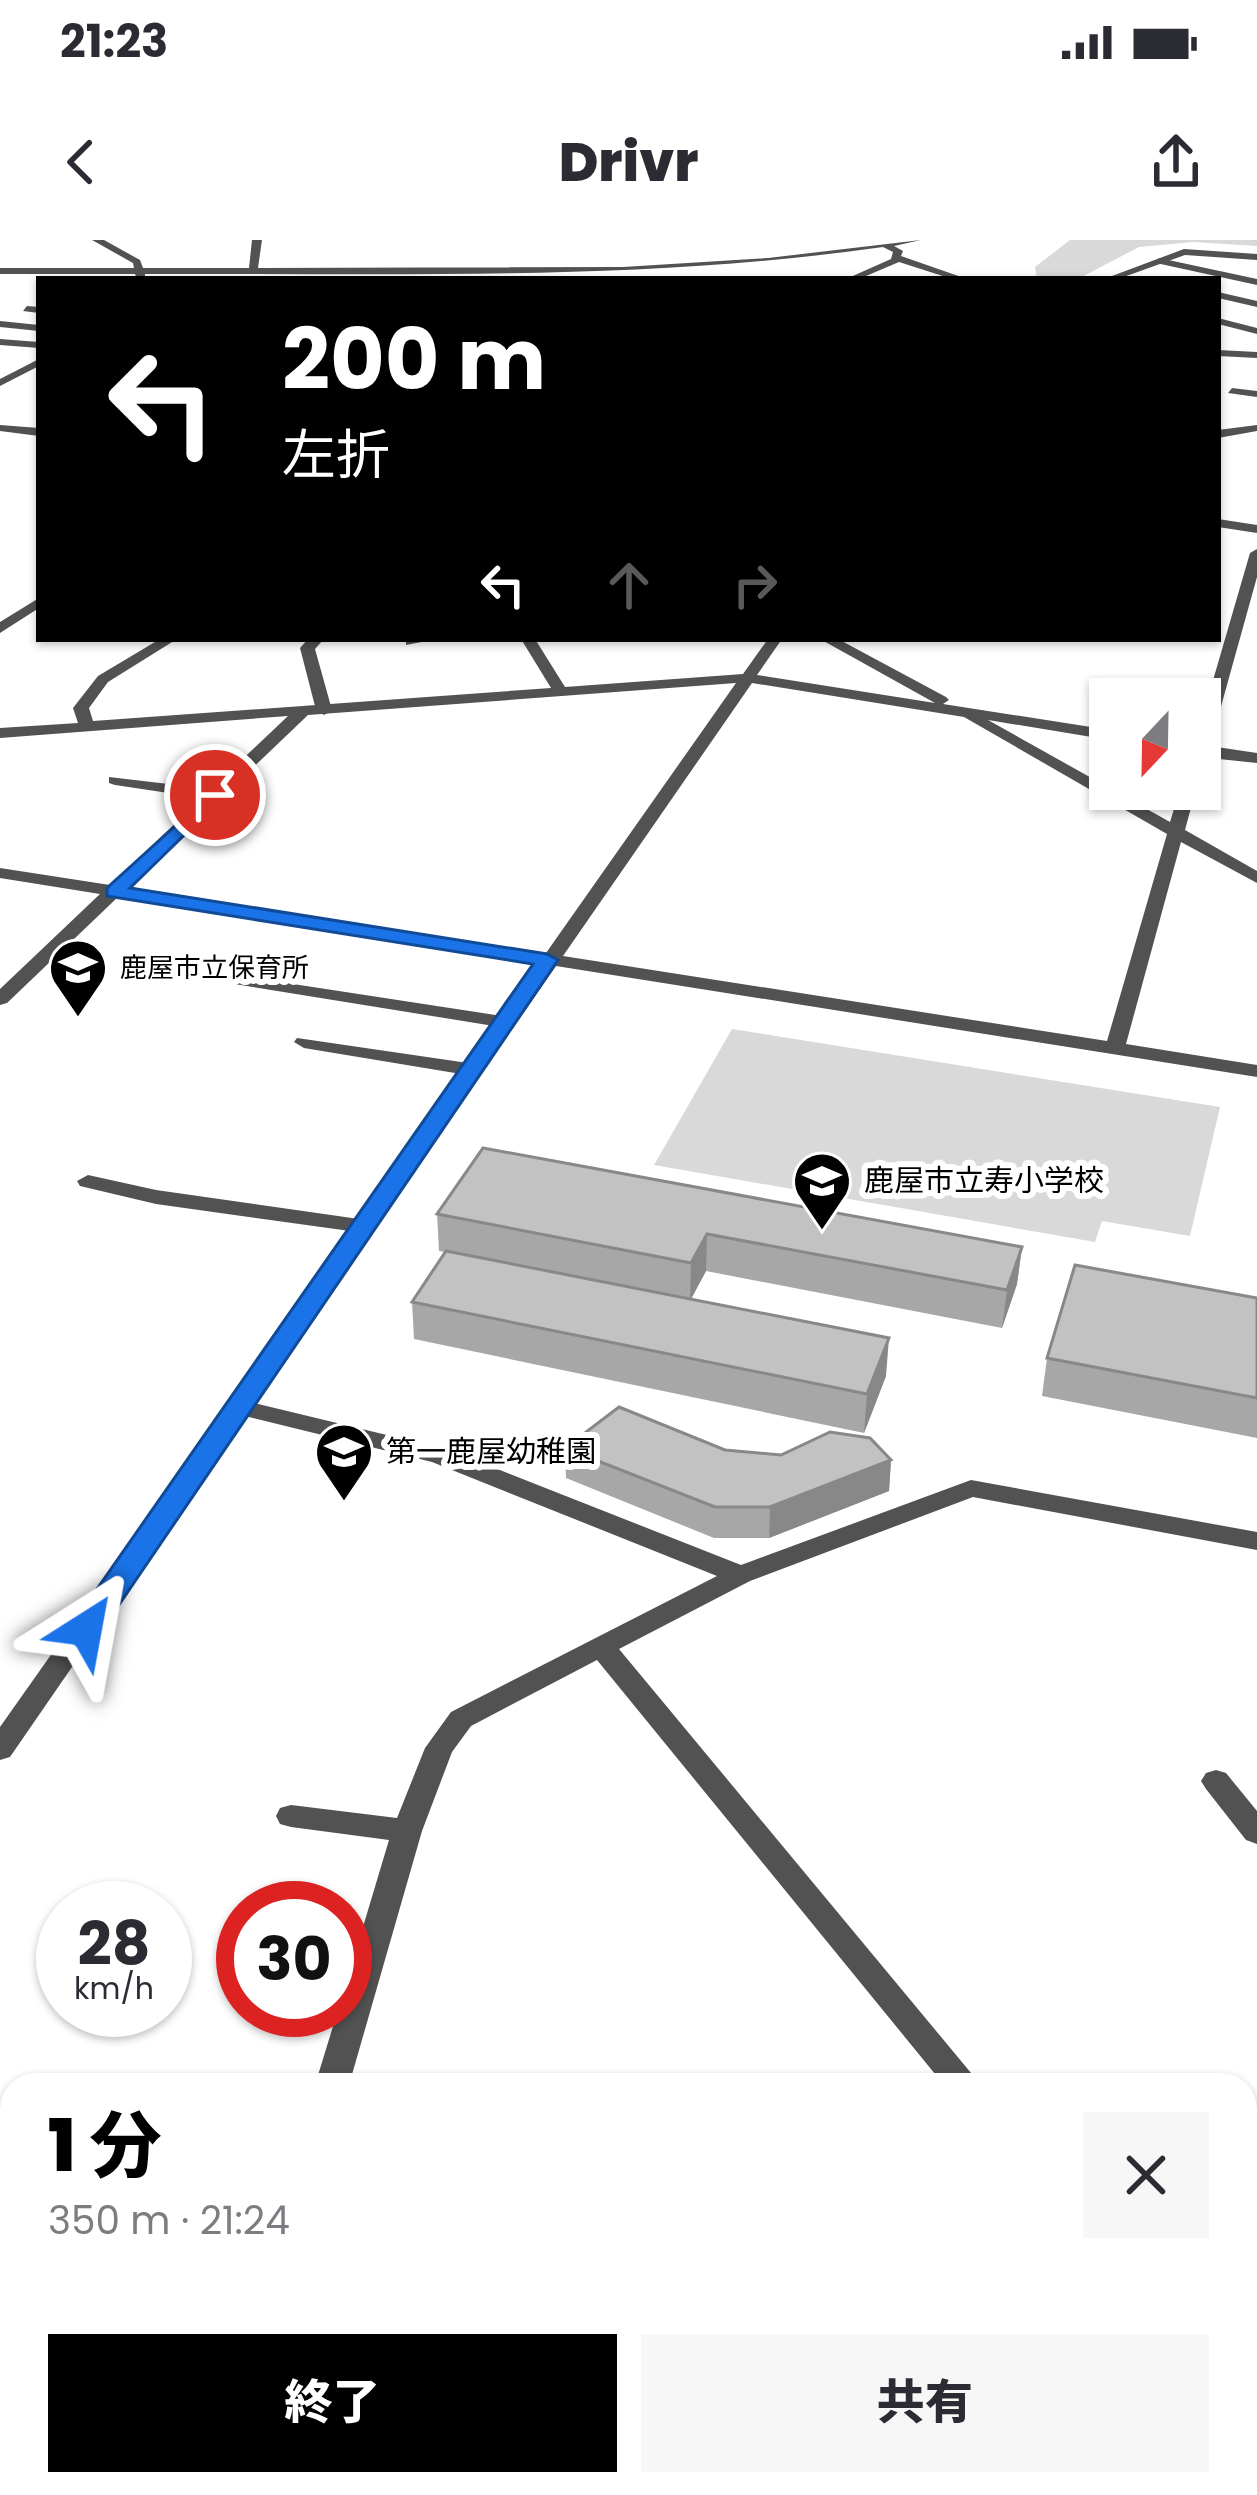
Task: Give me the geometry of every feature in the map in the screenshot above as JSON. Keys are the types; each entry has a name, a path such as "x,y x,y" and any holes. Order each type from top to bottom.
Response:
{"street":[{"path":"98,240 137,262 142,276"},
{"path":"257,240 253,267 257,273"},
{"path":"0,272 501,275 700,268 916,240"},
{"path":"885,245 898,251 898,258"},
{"path":"1118,276 1196,251 1257,257"},
{"path":"857,276 898,258 953,276"},
{"path":"1159,261 1257,282"},
{"path":"366,276 373,272"},
{"path":"1221,296 1257,304"},
{"path":"1221,322 1257,331"},
{"path":"0,324 36,328"},
{"path":"0,342 36,345"},
{"path":"1221,356 1257,355"},
{"path":"20,360 36,362"},
{"path":"0,383 36,364"},
{"path":"1232,392 1257,394"},
{"path":"0,428 36,432"},
{"path":"1221,434 1257,428"},
{"path":"17,441 36,432"},
{"path":"1221,524 1257,530"},
{"path":"1221,678 1257,553"},
{"path":"0,608 32,607"},
{"path":"0,629 32,607"},
{"path":"87,727 81,708 103,679 165,642"},
{"path":"313,642 307,647 324,710"},
{"path":"530,642 561,692"},
{"path":"0,1749 773,642"},
{"path":"832,642 1257,878"},
{"path":"0,733 749,678 1089,732"},
{"path":"0,999 302,711"},
{"path":"1221,753 1257,758"},
{"path":"116,779 215,795"},
{"path":"1115,1048 1181,810"},
{"path":"0,873 1257,1071"},
{"path":"229,977 504,1022"},
{"path":"304,1042 471,1070"},
{"path":"88,1181 156,1197 364,1226"},
{"path":"238,1407 440,1456 741,1576"},
{"path":"336,2073 407,1831 439,1748 461,1719 741,1576 971,1488 1257,1541"},
{"path":"601,1646 954,2073"},
{"path":"1216,1781 1257,1832"},
{"path":"291,1816 407,1831"}],"shaded area":[{"path":"1070,240 1257,240 1257,246 1193,242 1139,247 1084,276 1036,276 1035,267"},
{"path":"732,1029 1220,1107 1190,1236 1102,1221 1095,1242 654,1165"}],"building":[{"path":"483,1148 1022,1247 1007,1290 707,1234 691,1263 437,1214"},
{"path":"446,1251 889,1338 867,1394 412,1302"},
{"path":"1075,1265 1257,1298 1257,1398 1047,1358"},
{"path":"619,1407 725,1450 781,1455 830,1432 870,1438 891,1460 770,1507 715,1507 565,1448"}],"place":[{"name":"鹿屋市立保育所","path":"78,1019"},
{"name":"鹿屋市立寿小学校","path":"822,1232"},
{"name":"第一鹿屋幼稚園","path":"344,1503"}],"route":[{"path":"86,1629 547,960 115,892 215,795"}]}
